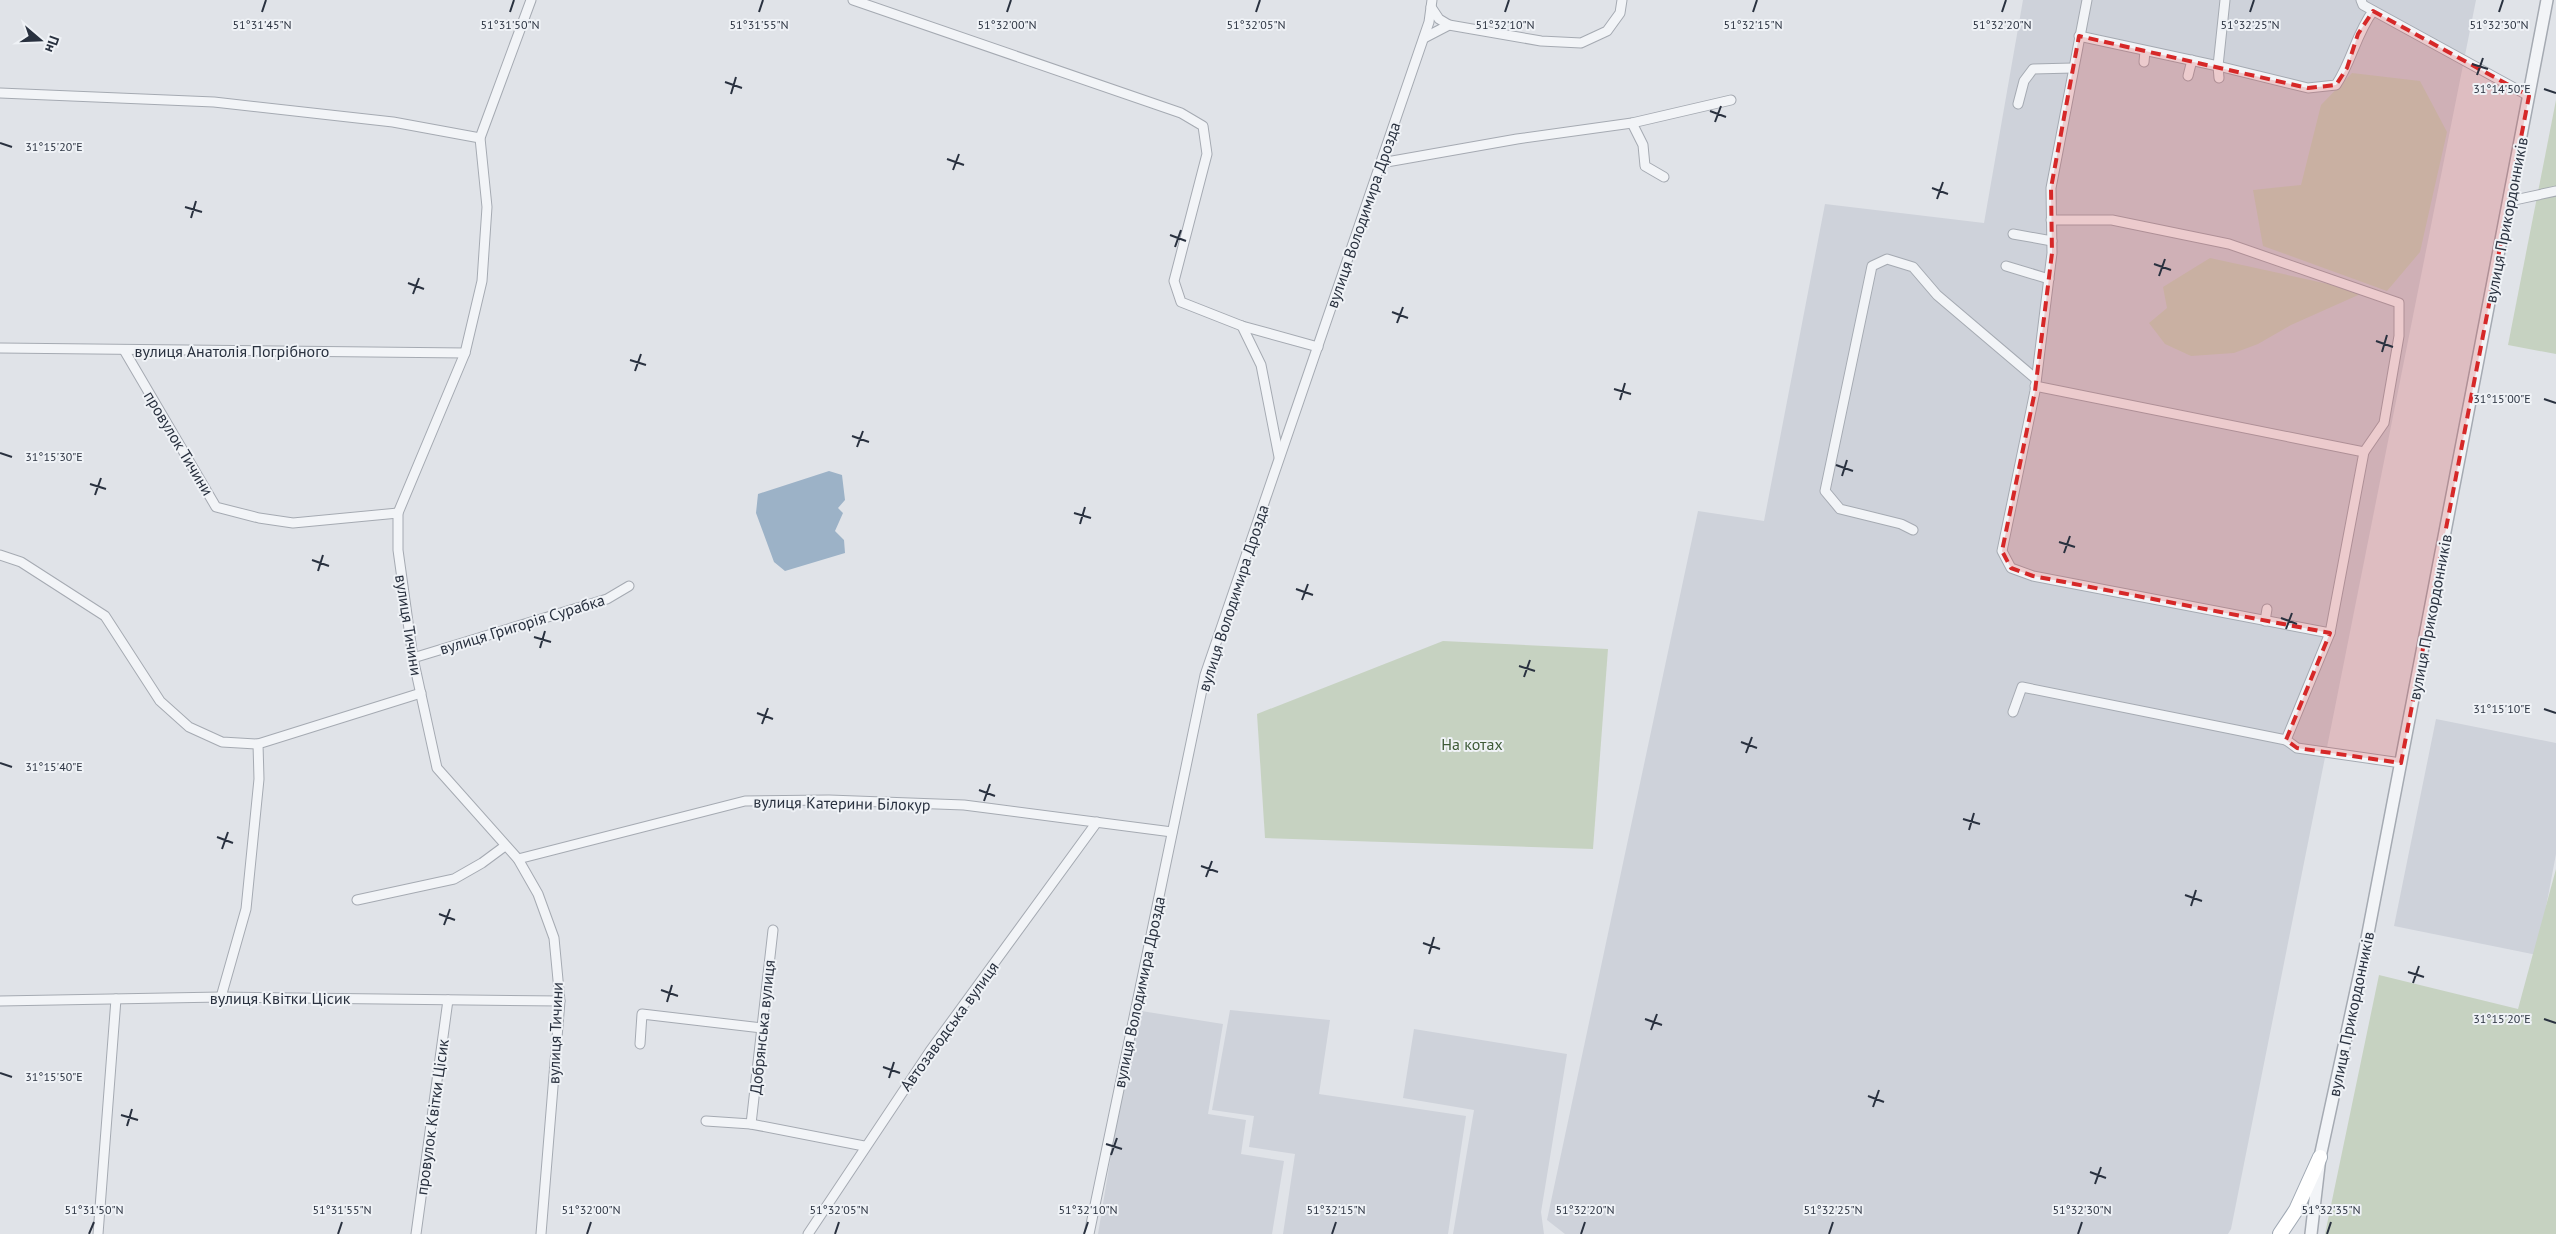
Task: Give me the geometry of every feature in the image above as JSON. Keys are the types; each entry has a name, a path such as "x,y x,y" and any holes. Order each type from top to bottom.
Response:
{"main road":[{"path":"2280,1234 2296,1210 2320,1157"}],"street":[{"name":"вулиця Тичини","path":"530,0 480,138 487,208 482,281 465,353 398,513 398,550 413,658 437,768 518,859 538,894 554,938 560,1001 541,1234"},
{"path":"853,0 1181,113 1203,126 1207,154 1174,281 1181,302 1242,326 1318,347"},
{"path":"1432,4 1439,19 1449,25 1541,41 1581,44 1607,31 1620,13 1622,0"},
{"path":"2087,0 2050,188 2052,240 2036,383 2002,551 2011,568 2033,576 2330,634"},
{"path":"2219,78 2218,66 2225,0"},
{"path":"2361,0 2363,6 2529,96"},
{"name":"вулиця Прикордонників","path":"2312,1234 2320,1157 2364,954 2510,201 2547,0"},
{"name":"вулиця Володимира Дрозда","path":"1089,1234 1205,675 1424,38 1432,4"},
{"path":"2079,36 2118,49 2145,51 2192,60 2308,88 2336,86 2347,68 2358,34 2374,11"},
{"path":"1424,38 1449,25"},
{"path":"2144,62 2145,51"},
{"path":"2188,76 2192,60"},
{"path":"2018,104 2024,81 2034,69 2073,68"},
{"path":"0,93 214,102 393,122 480,138"},
{"path":"1381,163 1517,139 1632,123 1732,100"},
{"path":"1632,123 1644,145 1645,166 1664,177"},
{"path":"2510,201 2556,191"},
{"path":"2051,220 2112,220 2229,244 2399,303 2399,336 2384,423 2364,452 2330,634 2286,740"},
{"path":"2013,234 2052,240"},
{"path":"1913,530 1901,524 1840,509 1824,492 1872,266 1887,259 1913,267 1937,295 2036,383 2364,452"},
{"path":"2006,266 2049,279"},
{"path":"1242,326 1261,365 1279,459"},
{"name":"вулиця Анатолія Погрібного","path":"0,348 465,353"},
{"name":"провулок Тичини","path":"124,350 216,507 259,518 293,523 398,513"},
{"path":"0,555 21,562 105,616 160,701 189,726 222,742 258,744 421,693"},
{"name":"вулиця Григорія Сурабка","path":"413,658 607,599 629,586"},
{"path":"2265,621 2267,609"},
{"path":"2013,712 2022,687 2286,740 2297,748 2401,764"},
{"path":"221,997 246,909 259,779 258,744"},
{"name":"вулиця Катерини Білокур","path":"518,859 745,802 829,800 964,804 1172,832"},
{"name":"Автозаводська вулиця","path":"808,1234 864,1146 930,1051 1097,822"},
{"path":"357,900 454,879 506,846"},
{"name":"Добрянська вулиця","path":"751,1124 773,930"},
{"name":"вулиця Квітки Цісик","path":"0,1001 221,997 560,1001"},
{"path":"98,1234 116,999"},
{"name":"провулок Квітки Цісик","path":"416,1234 448,1000"},
{"path":"640,1044 642,1014 762,1028"},
{"path":"706,1121 751,1124 864,1146"}],"highlighted area":[{"path":"2373,11 2529,96 2401,763 2297,748 2286,740 2330,633 2033,576 2011,568 2002,551 2035,391 2052,253 2051,188 2079,36 2308,88 2336,85 2347,68 2358,34"}],"shaded area":[{"path":"2023,0 2476,0 2231,1229 2228,1234 1565,1234 1547,1220 1698,511 1764,521 1825,204 1984,223"},
{"path":"2436,719 2556,743 2556,854 2537,955 2394,926"},
{"path":"1135,1010 1223,1024 1208,1114 1246,1120 1241,1154 1284,1161 1272,1234 1098,1234"},
{"path":"1230,1010 1330,1020 1319,1094 1466,1116 1448,1234 1283,1234 1295,1154 1249,1147 1254,1116 1212,1110"},
{"path":"1414,1029 1567,1054 1541,1212 1544,1234 1453,1234 1474,1110 1403,1098"}],"green space":[{"path":"2352,73 2420,81 2447,132 2420,252 2387,291 2263,246 2253,190 2301,185 2321,105"},
{"path":"2556,100 2556,354 2508,345"},
{"path":"2210,258 2365,292 2291,325 2258,344 2234,353 2191,356 2165,344 2149,323 2167,308 2163,287"},
{"name":"На котах","path":"1443,641 1608,649 1593,849 1265,838 1257,714"},
{"path":"2556,869 2556,1234 2325,1234 2379,975 2518,1009"}],"water":[{"path":"829,471 842,475 845,500 838,508 843,513 835,531 844,540 845,553 785,571 774,562 756,513 758,494"}]}
